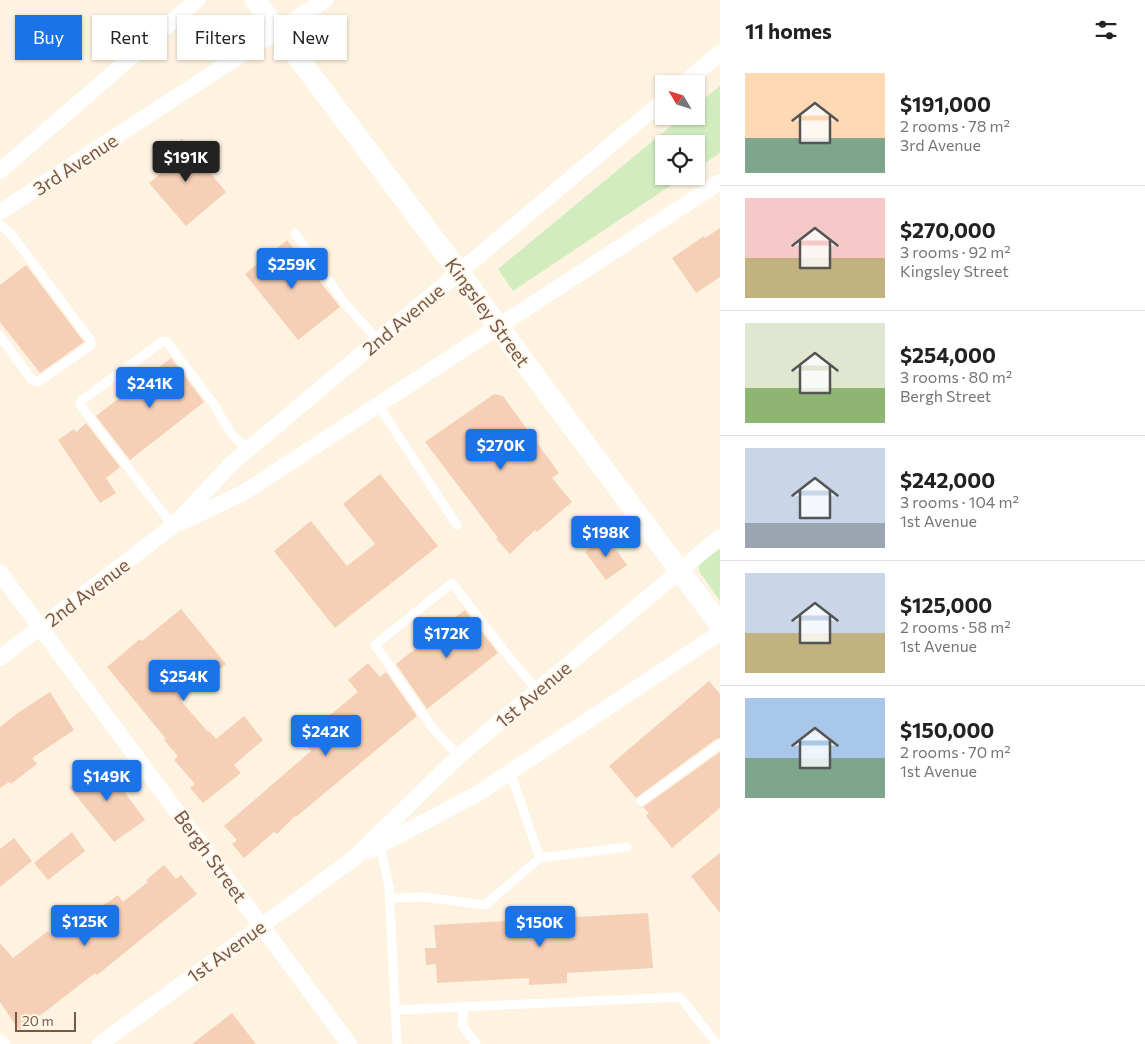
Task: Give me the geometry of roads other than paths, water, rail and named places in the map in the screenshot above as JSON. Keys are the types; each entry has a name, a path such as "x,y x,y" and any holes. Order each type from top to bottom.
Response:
{"street":[{"name":"3rd Avenue","path":"0,171 197,0"},
{"name":"Kingsley Street","path":"255,0 274,26"},
{"name":"3rd Avenue","path":"302,15 325,0"},
{"name":"3rd Avenue","path":"0,212 274,34"},
{"path":"693,75 720,52"},
{"name":"Kingsley Street","path":"300,60 460,272 720,625"},
{"name":"2nd Avenue","path":"0,658 173,526 232,463 655,108"},
{"name":"2nd Avenue","path":"173,526 242,493 720,182"},
{"name":"1st Avenue","path":"100,1044 353,859 459,756 720,537"},
{"name":"Bergh Street","path":"0,573 349,1044"},
{"name":"1st Avenue","path":"353,859 477,794 720,632"}],"lane":[{"path":"0,225 12,236 91,341 91,345 38,382 30,379 0,336"},
{"path":"295,233 346,305 378,340"},
{"path":"173,526 80,406 81,401 163,341 167,342 214,406 233,436 249,449"},
{"path":"378,405 457,525"},
{"path":"459,756 434,730 375,645 452,583 537,690"},
{"path":"641,801 720,744"},
{"path":"510,772 540,858"},
{"path":"380,845 390,898 396,1044"},
{"path":"390,898 423,897 485,905 540,858 627,847"},
{"path":"395,1010 680,997 717,1044"},
{"path":"464,1007 462,1025 476,1044"}]}
